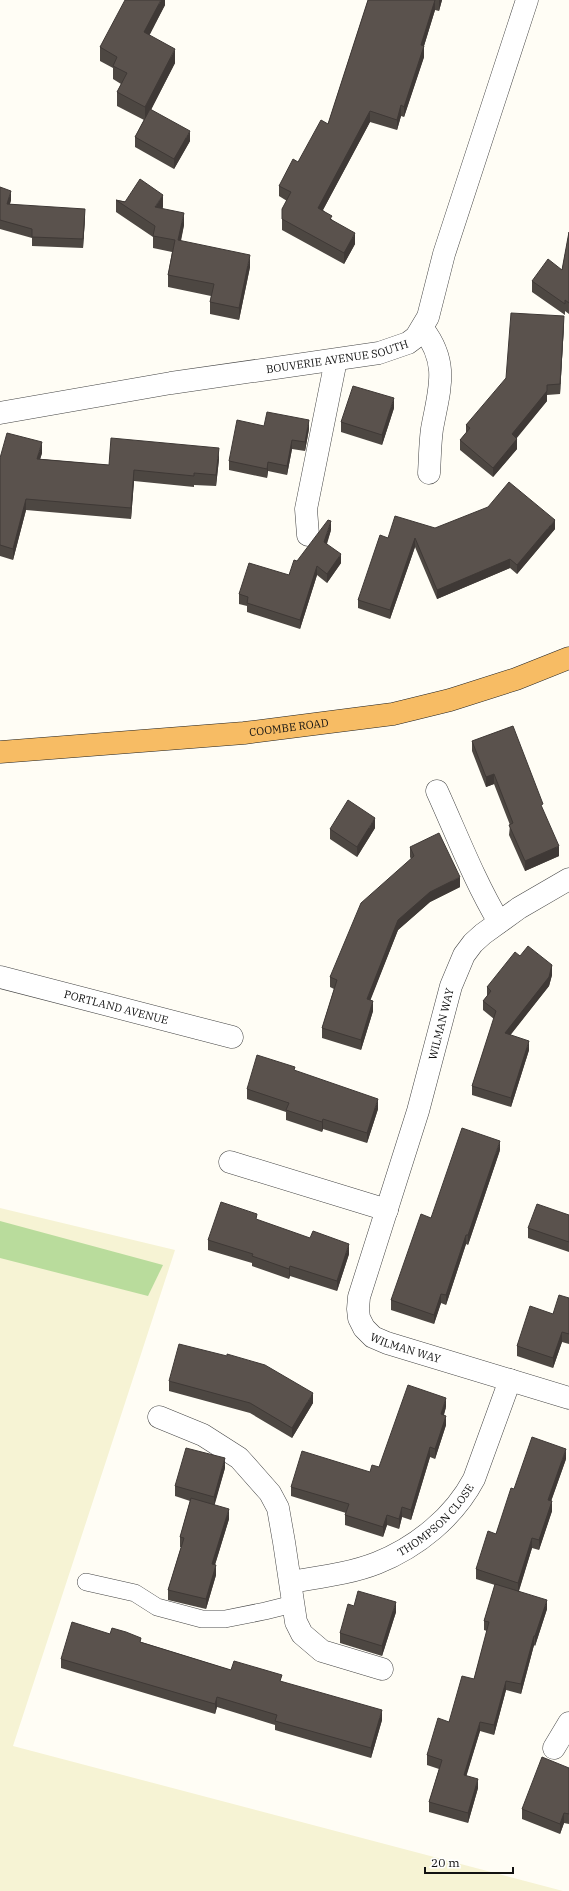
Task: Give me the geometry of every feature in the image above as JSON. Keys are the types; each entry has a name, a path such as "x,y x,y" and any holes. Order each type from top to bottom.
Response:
{"highway":[{"name":"COOMBE ROAD","path":"0,752 244,733 392,714 450,700 516,679 569,658"}],"street":[{"name":"BOUVERIE AVENUE SOUTH","path":"0,413 171,383 380,353 401,346 416,337 423,329 428,317 444,254 527,0"},
{"path":"423,329 432,342 438,355 440,374 440,393 432,430 429,473"},
{"path":"308,535 306,509 336,360"},
{"path":"437,791 473,873 499,922"},
{"name":"WILMAN WAY","path":"569,878 499,922 473,943 464,955 451,986 422,1096 359,1297 358,1309 359,1318 364,1328 373,1337 387,1344 569,1398"},
{"name":"PORTLAND AVENUE","path":"0,976 232,1037"},
{"path":"230,1162 387,1210"},
{"name":"THOMPSON CLOSE","path":"291,1582 352,1571 377,1563 418,1540 447,1517 467,1492 474,1479 510,1380"},
{"path":"160,1417 202,1435 239,1458 270,1493 278,1508 291,1582 296,1622 302,1634 322,1651 382,1669"},
{"path":"554,1748 569,1723"}],"lane":[{"path":"86,1582 135,1593 157,1606 202,1619 224,1619 266,1612 293,1604"}],"shaded area":[{"path":"0,1208 175,1250 13,1746 563,1891 0,1891"}],"green space":[{"path":"0,1221 163,1265 148,1296 0,1258"}],"building":[{"path":"125,0 161,0 144,32 175,49 145,107 117,92 127,73 113,66 117,57 100,47"},
{"path":"368,0 435,0 421,45 424,46 404,107 401,105 397,120 370,111 318,208 332,216 330,219 355,233 344,253 282,219 282,209 291,192 279,186 293,159 298,162 321,120 328,124"},
{"path":"150,109 190,131 174,159 135,137"},
{"path":"140,179 163,195 155,207 184,213 178,240 250,255 239,308 210,302 214,284 168,275 175,240 153,236 155,226 116,200 125,202"},
{"path":"0,187 11,191 7,204 85,209 83,239 32,237 32,229 0,220"},
{"path":"569,232 569,303 565,300 565,304 532,281 548,259 562,270"},
{"path":"511,313 564,316 560,384 547,385 547,391 512,434 517,439 493,468 460,440 470,428 466,425 506,378"},
{"path":"353,386 394,398 382,435 341,422"},
{"path":"267,412 309,420 305,442 292,440 287,466 268,462 267,469 229,461 237,420 264,426"},
{"path":"7,433 42,442 37,459 109,465 111,438 219,448 216,475 194,473 194,476 134,470 131,508 26,499 13,549 0,545 0,458"},
{"path":"509,482 555,520 517,565 510,559 437,590 415,538 390,610 358,600 380,535 388,538 395,516 435,528 488,507"},
{"path":"328,520 331,521 324,542 341,554 327,574 317,566 300,620 247,603 248,597 239,594 249,563 289,575 294,560 297,561"},
{"path":"513,726 543,804 541,805 559,846 525,861 509,825 513,823 494,774 486,777 472,741"},
{"path":"348,800 375,818 357,847 330,829"},
{"path":"439,833 460,877 430,892 398,920 367,999 373,1001 361,1040 322,1028 337,980 330,977 361,903 414,856 410,847"},
{"path":"528,946 552,965 549,977 505,1033 529,1041 511,1098 472,1086 496,1011 483,1001 491,991 487,987 515,952 520,956"},
{"path":"257,1055 295,1067 294,1070 378,1099 367,1133 323,1119 322,1122 286,1110 289,1103 247,1089"},
{"path":"462,1128 500,1141 446,1295 441,1294 434,1315 391,1300 421,1214 431,1218"},
{"path":"221,1202 257,1214 256,1219 310,1238 313,1231 349,1244 337,1281 290,1266 289,1269 252,1256 253,1254 208,1240"},
{"path":"537,1204 569,1215 569,1242 528,1228"},
{"path":"559,1295 569,1298 569,1334 562,1332 553,1358 517,1346 530,1306 553,1314"},
{"path":"179,1344 227,1356 227,1354 265,1365 313,1393 292,1428 250,1403 169,1381"},
{"path":"408,1385 446,1398 441,1414 446,1416 435,1449 430,1447 411,1510 402,1507 399,1519 387,1515 383,1527 345,1515 349,1504 291,1487 302,1451 370,1472 372,1465 379,1467"},
{"path":"532,1437 566,1449 548,1500 552,1501 539,1540 532,1538 518,1583 476,1569 488,1531 496,1534 511,1488 514,1489"},
{"path":"186,1448 225,1458 214,1497 175,1486"},
{"path":"191,1498 229,1509 212,1564 216,1565 206,1599 168,1590 184,1538 180,1537"},
{"path":"495,1584 547,1600 534,1636 521,1684 506,1681 494,1725 480,1722 464,1775 478,1779 468,1813 429,1802 442,1760 427,1755 438,1718 449,1722 462,1676 474,1679 489,1622 484,1621"},
{"path":"358,1591 396,1602 382,1646 340,1633 348,1604 354,1606"},
{"path":"72,1622 110,1634 112,1628 126,1632 141,1638 140,1642 231,1670 234,1661 282,1675 280,1681 382,1710 371,1748 275,1721 277,1715 217,1697 215,1704 61,1659"},
{"path":"542,1757 569,1768 569,1814 564,1813 560,1824 522,1809"}]}
